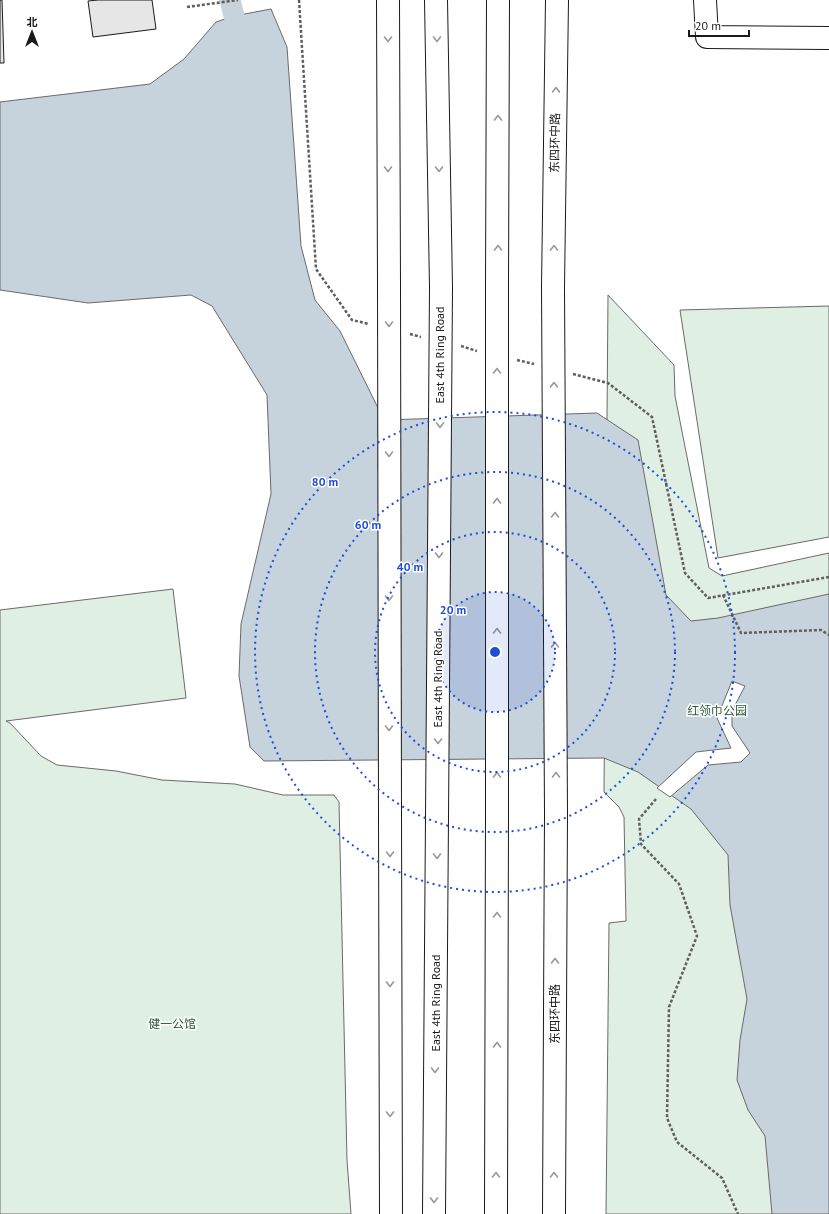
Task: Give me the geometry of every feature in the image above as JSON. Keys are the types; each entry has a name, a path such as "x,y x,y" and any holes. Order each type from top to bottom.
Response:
{"main road":[{"path":"388,0 390,1214"},
{"name":"East 4th Ring Road","path":"434,1214 441,288 436,0"},
{"path":"496,1214 498,0"},
{"name":"东四环中路","path":"554,1214 556,814 553,287 556,0"},
{"path":"705,0 706,37 829,38"}],"path":[{"path":"187,7 238,0"},
{"path":"723,595 741,633 821,630 829,635"},
{"path":"656,799 639,819 641,844 679,884 697,936 669,1007 667,1118 677,1142 696,1155 722,1178 738,1214"}],"green space":[{"name":"红领巾公园","path":"608,295 674,365 675,396 709,568 722,576 829,553 829,1214 606,1214 609,923 626,921 624,817 619,807 604,792"},
{"path":"829,306 829,537 718,558 680,310"},
{"name":"健一公馆","path":"173,589 186,698 6,721 10,723 41,756 57,765 116,771 162,780 235,784 283,795 334,795 339,802 347,1160 351,1214 0,1214 0,610"}],"shaded area":[{"path":"271,9 287,47 301,246 315,300 340,331 384,420 597,413 638,440 666,595 691,621 718,618 829,594 829,1214 772,1214 765,1136 748,1110 737,1080 740,1040 747,999 730,905 728,855 691,809 638,772 604,758 264,761 250,747 239,676 241,624 271,494 267,395 212,306 191,295 88,303 0,290 0,102 150,84 184,59 216,22 234,16"}],"pier":[{"path":"732,681 745,686 732,711 732,726 750,753 741,762 708,765 670,797 657,788 696,752 731,748 717,718"}],"building":[{"path":"0,0 2,0 4,63 0,63"},
{"path":"152,0 156,29 93,37 88,1"}],"waterway":[{"path":"230,0 234,16"}]}
